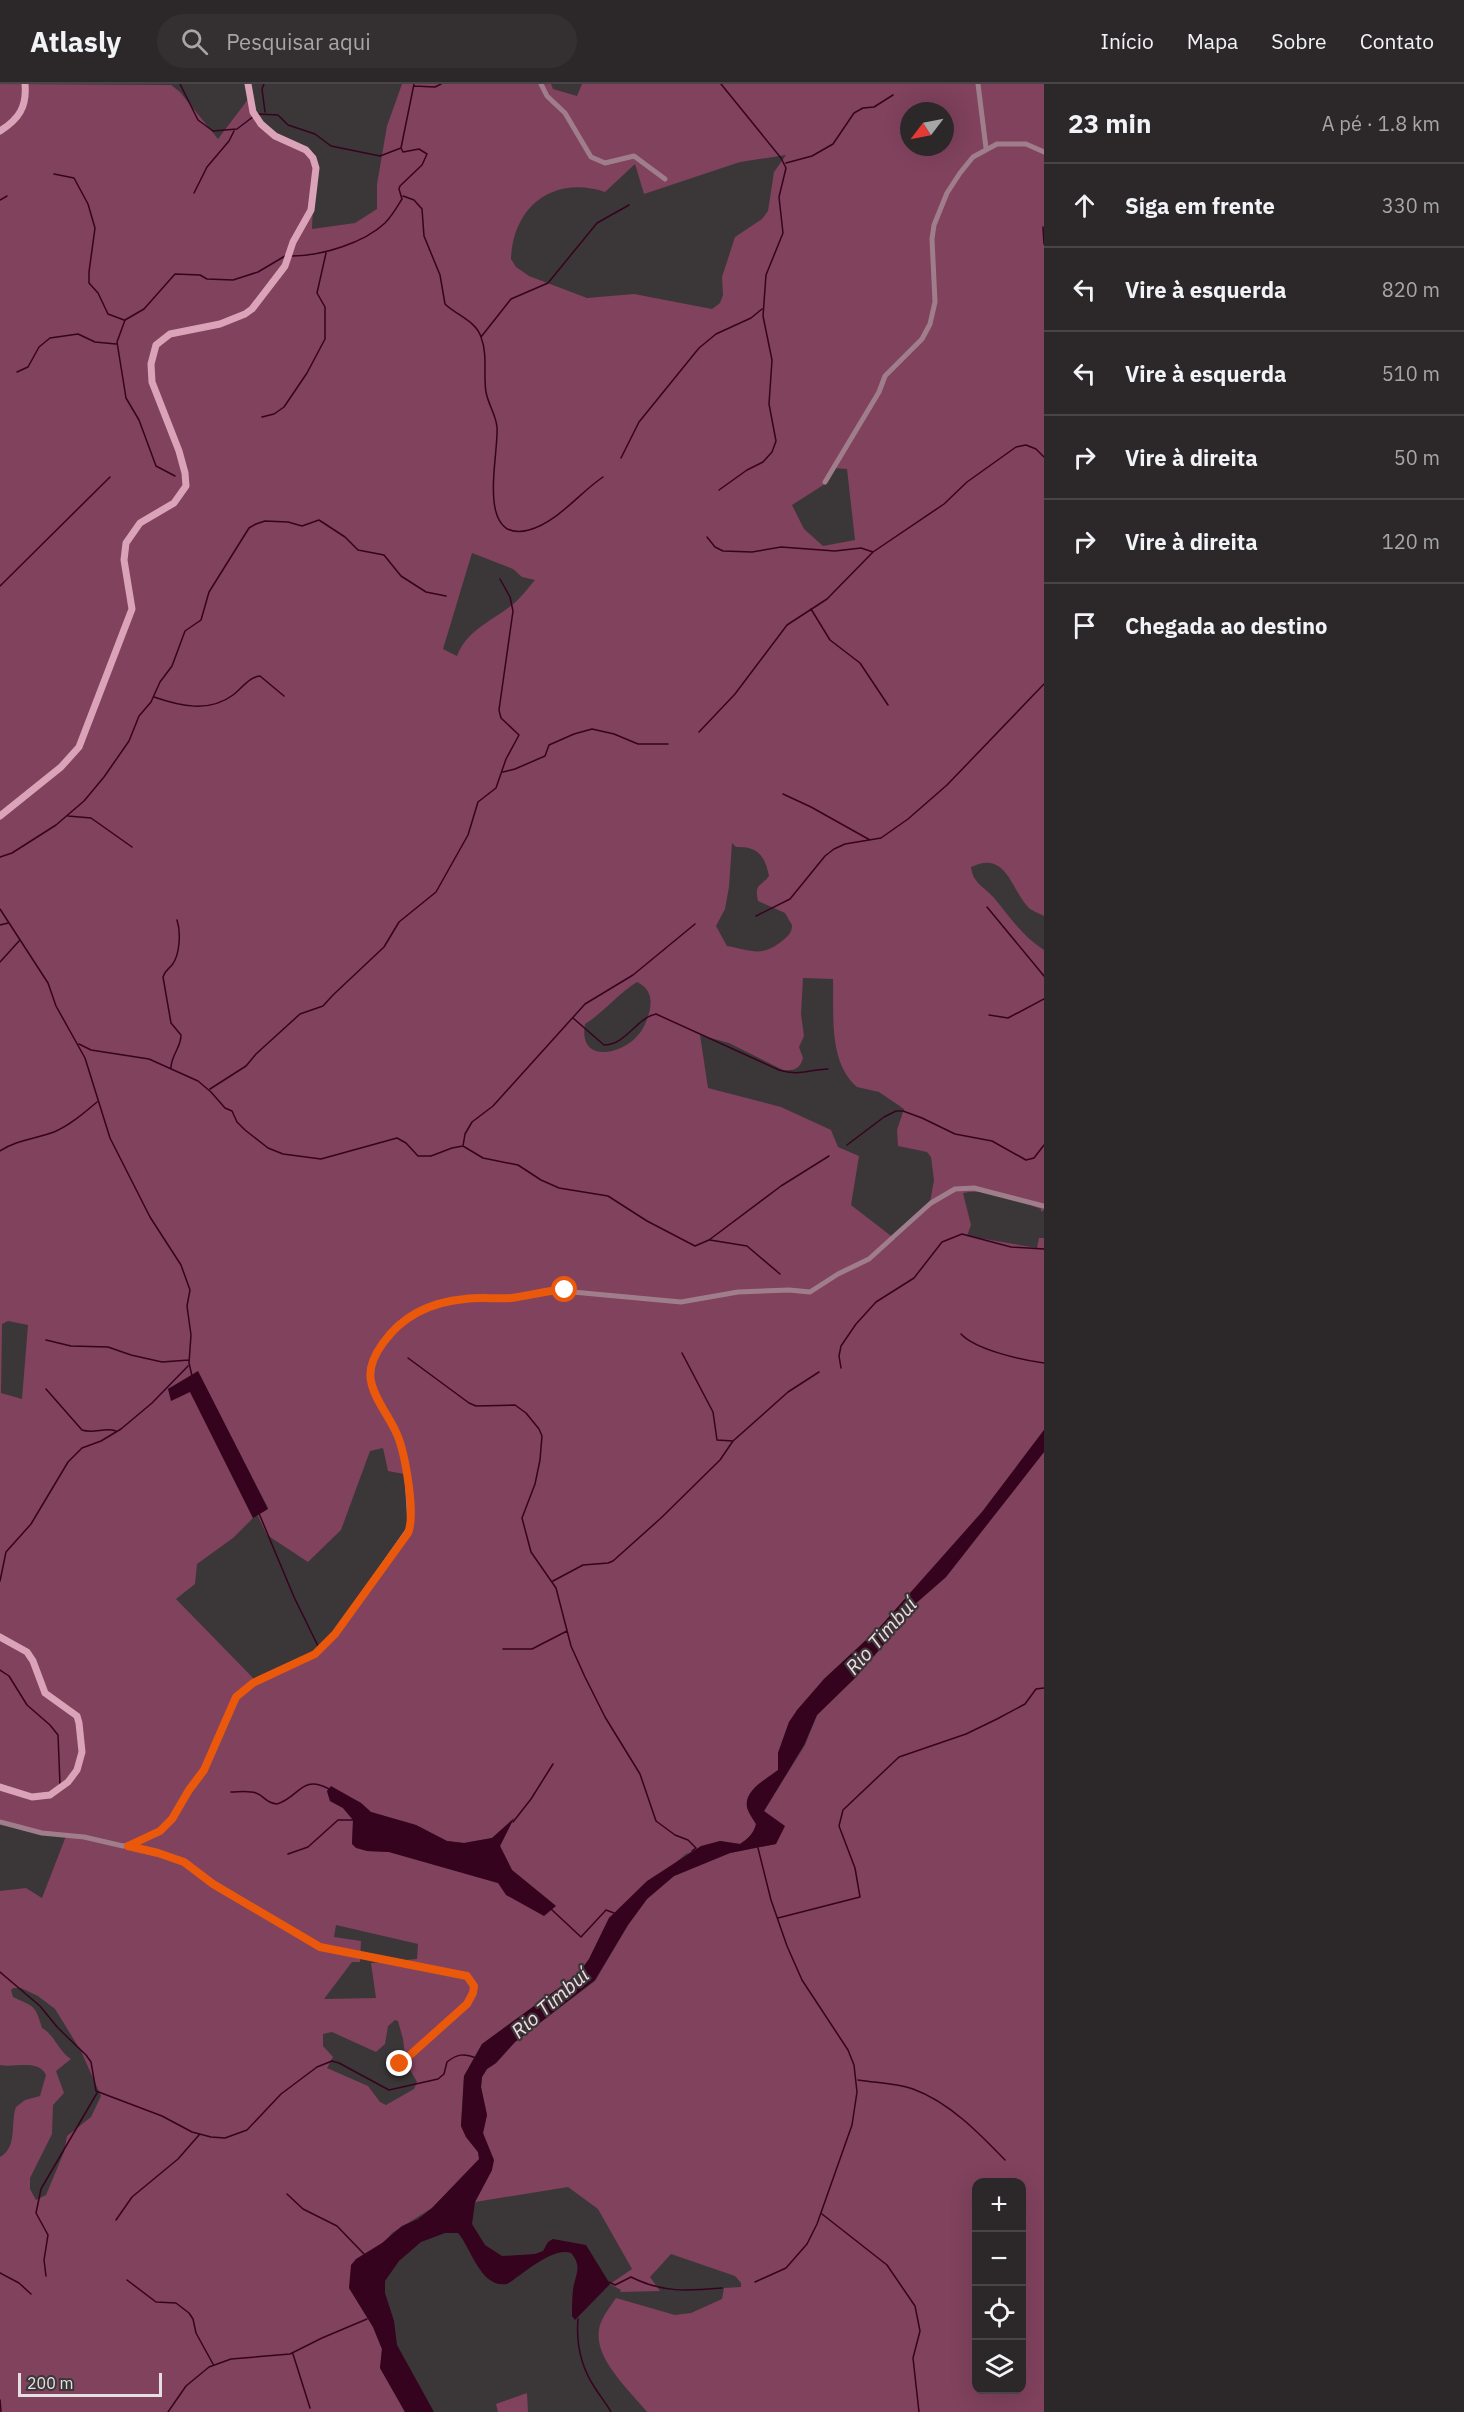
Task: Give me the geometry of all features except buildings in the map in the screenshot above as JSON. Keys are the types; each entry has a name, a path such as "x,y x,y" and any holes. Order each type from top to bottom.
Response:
{"street":[{"path":"0,131 21,113 26,99 25,84"},
{"path":"0,816 61,766 79,747 132,609 124,560 126,543 140,523 174,503 186,486 179,452 152,382 151,364 156,345 171,334 214,326 252,309 285,266 293,242 311,210 316,172 313,158 306,150 275,136 261,124 253,112 248,84"},
{"path":"541,84 547,96 570,119 591,157 605,163 634,156 665,179"},
{"path":"978,84 986,148"},
{"path":"825,482 879,392 885,376 926,333 935,302 932,239 934,225 947,193 960,173 973,157 986,148 1007,142 1026,144 1044,152"},
{"path":"128,1846 160,1831 172,1819 204,1770 236,1697 253,1683 295,1664 322,1648 335,1634 408,1533 410,1527 409,1497 400,1442 374,1390 370,1374 377,1351 405,1319 422,1310 454,1300 511,1298 551,1290 681,1302 738,1292 789,1290 810,1292 837,1274 869,1259 931,1203 956,1190 974,1188 1044,1206"},
{"path":"0,1637 27,1652 33,1661 45,1693 77,1716 80,1723 82,1752 77,1770 68,1782 50,1795 32,1797 0,1786"},
{"path":"0,1822 42,1833 84,1837 158,1853 184,1862 213,1884 320,1947 467,1976 474,1986 467,2004 400,2064"}],"shaded area":[{"path":"0,84 171,85 180,92 218,139 252,94 255,116 272,134 315,156 312,229 355,223 377,209 377,184 387,126 402,84 551,84 553,89 577,96 582,84 1044,84 1044,916 1028,907 1000,867 992,863 983,863 971,867 977,881 1023,933 1044,950 1044,1210 1041,1212 1041,1209 993,1193 963,1193 971,1225 967,1236 1037,1248 1039,1238 1044,1238 1044,1430 982,1512 879,1628 824,1679 789,1722 778,1753 778,1770 749,1795 747,1807 756,1824 750,1836 740,1844 720,1841 686,1854 609,1918 589,1959 578,1974 482,2044 464,2076 461,2126 480,2159 432,2208 392,2233 349,2288 373,2327 382,2349 380,2368 405,2412 0,2412 0,2157 6,2153 11,2141 16,2107 25,2100 40,2096 46,2075 38,2067 0,2065 0,1891 26,1888 42,1898 66,1836 0,1822","holes":["786,155 774,172 768,211 762,219 735,237 722,277 723,295 720,303 712,309 634,294 587,298 529,276 516,267 511,259 519,224 528,210 540,199 553,192 569,188 586,188 605,192 635,164 644,194 740,162","832,468 847,469 855,540 823,546 804,529 792,505 825,484","472,553 513,569 522,577 535,580 515,602 467,639 457,656 443,649","732,843 736,847 755,850 763,858 769,876 758,888 758,901 785,913 792,925 790,932 786,938 768,950 756,951 727,946 716,926 725,909","803,978 833,979 834,1036 841,1064 848,1077 857,1087 879,1092 904,1109 897,1130 898,1146 927,1152 931,1157 934,1180 929,1208 895,1239 851,1205 859,1156 838,1147 831,1130 781,1107 708,1088 700,1035 729,1043 783,1070 793,1070 800,1065 803,1058 799,1047 804,1036 801,1014","637,982 649,993 650,1009 646,1023 638,1035 622,1048 602,1052 594,1050 588,1045 585,1037 585,1024","8,1321 28,1325 22,1399 1,1393 2,1324","198,1372 268,1508 257,1514 267,1535 308,1562 341,1530 370,1451 383,1448 388,1471 404,1474 409,1531 392,1557 333,1639 316,1657 258,1683 176,1599 195,1584 197,1564 233,1538 253,1518 190,1391 168,1389","331,1787 361,1803 371,1812 416,1825 447,1841 464,1843 492,1838 513,1820 500,1846 512,1870 556,1906 498,1883 389,1852 367,1851 352,1844 353,1820 343,1808 330,1801 327,1791","336,1925 418,1944 417,1959 371,1963 376,1998 324,1999 352,1962 360,1962 361,1941 334,1937","21,1988 38,1996 55,2009 81,2051 101,2096 91,2117 67,2136 64,2152 46,2195 36,2200 30,2189 30,2178 52,2134 53,2105 64,2093 56,2071 71,2059 42,2028 33,2007 13,1997 11,1990","395,2020 398,2021 406,2063 417,2082 414,2089 386,2105 380,2102 368,2086 327,2068 333,2057 323,2046 323,2034 332,2032 376,2052 385,2044 388,2026"]},
{"path":"1044,1452 1044,2412 647,2412 615,2374 602,2352 599,2341 601,2322 616,2298 675,2315 691,2313 722,2299 724,2288 741,2287 741,2283 735,2276 671,2254 650,2277 660,2291 620,2292 621,2290 610,2284 632,2269 598,2209 568,2187 475,2202 492,2170 483,2133 487,2115 481,2087 482,2077 487,2069 496,2063 515,2042 595,1981 628,1925 647,1899 674,1876 730,1853 776,1844 764,1811 805,1745 817,1715 855,1678 914,1605 946,1577"},
{"path":"527,2393 528,2412 498,2412 496,2404"}],"water":[{"path":"198,1371 268,1509 253,1518 190,1392 171,1401 168,1389"},
{"name":"Rio Timbuí","path":"1044,1430 1044,1452 946,1577 914,1605 855,1678 817,1715 804,1745 764,1811 785,1826 776,1844 730,1853 674,1876 647,1899 628,1925 595,1980 515,2042 496,2063 487,2069 482,2077 481,2087 487,2115 483,2133 494,2160 492,2170 475,2202 472,2224 485,2245 502,2256 535,2254 543,2251 548,2242 553,2239 586,2245 610,2284 575,2320 572,2316 572,2300 577,2263 571,2253 564,2252 547,2257 507,2284 498,2284 483,2274 458,2233 445,2233 421,2242 399,2261 385,2281 385,2293 394,2321 397,2345 434,2412 405,2412 380,2368 382,2349 373,2327 349,2288 351,2265 402,2226 418,2219 432,2208 479,2159 478,2152 466,2137 461,2126 464,2076 482,2044 578,1974 589,1959 609,1918 647,1881 701,1846 720,1841 740,1844 746,1840 756,1824 747,1807 749,1795 778,1770 778,1753 789,1722 797,1710 824,1679 879,1628 982,1512"},
{"path":"331,1786 361,1803 371,1812 416,1825 447,1841 464,1843 492,1838 514,1818 500,1846 512,1870 556,1906 544,1916 506,1895 498,1883 389,1852 356,1848 352,1844 353,1820 343,1808 330,1801 327,1791"}],"waterway":[{"path":"180,84 198,120 213,131 237,129 254,116"},
{"path":"264,84 262,89 265,112"},
{"path":"401,148 414,84"},
{"path":"414,86 435,87 441,84"},
{"path":"719,490 747,470 763,462 772,452 776,441 769,404 772,360 763,316 766,275 783,233 779,197 786,168 781,158 721,84"},
{"path":"786,163 812,156 833,144 854,113 863,108 874,107 893,95"},
{"path":"258,114 278,115 288,125 315,134 331,146 380,156 401,148 403,152 419,149 427,154 422,165 400,186 402,199 388,220 376,230 342,247 316,254 292,256"},
{"path":"194,193 207,167 229,141 234,131"},
{"path":"54,174 74,178 88,204 95,228 89,283 98,293 108,314 124,320"},
{"path":"0,200 7,196"},
{"path":"403,196 414,200 422,209 424,236 440,275 445,304 475,327 483,344 486,392 497,427 493,494 496,511 502,524 512,531 529,530 540,526 559,514 603,477"},
{"path":"481,337 511,299 548,283 597,223 629,205"},
{"path":"1043,227 1044,244"},
{"path":"262,417 274,414 284,407 307,373 325,339 325,307 317,293 326,253"},
{"path":"175,476 156,466 139,420 126,398 117,342 125,320 144,309 175,274 233,280 258,272 285,256"},
{"path":"621,458 639,422 699,348 716,334 751,318 762,309"},
{"path":"17,372 28,367 39,347 50,338 78,334 95,342 116,344"},
{"path":"699,732 735,694 787,625 827,599 873,552 944,504 967,482 1016,447 1026,445 1036,449 1044,457"},
{"path":"0,586 110,477"},
{"path":"0,857 12,853 56,825 84,801 104,777 129,741 139,716 151,702 160,682 172,666 185,631 201,620 209,592 249,528 265,521 288,522 302,526 319,520 345,537 358,550 384,555 401,576 426,592 446,596"},
{"path":"707,537 715,547 723,551 752,552 781,547 835,551 861,548 873,552"},
{"path":"210,1089 246,1066 300,1014 323,1006 384,947 399,922 436,892 468,835 478,802 496,788 506,759 519,735 501,718 499,710 513,611 510,597 500,579"},
{"path":"811,609 830,640 860,663 888,705"},
{"path":"154,697 184,705 204,706 224,701 249,681 260,676 284,696"},
{"path":"756,916 790,899 825,856 834,849 845,844 881,838 908,819 947,785 1044,684"},
{"path":"503,772 545,756 549,745 592,729 614,734 638,744 668,744"},
{"path":"783,794 870,840"},
{"path":"68,816 91,818 132,847"},
{"path":"987,907 1044,976"},
{"path":"0,909 48,983 56,1006 85,1058 110,1138 150,1217 181,1265 190,1290 187,1306 191,1335 189,1363 192,1376"},
{"path":"171,1068 181,1035 171,1023 163,977 177,955 179,937 177,920"},
{"path":"0,925 8,923"},
{"path":"463,1146 465,1134 472,1122 493,1106 585,1004 633,975 695,924"},
{"path":"0,962 19,941"},
{"path":"989,1015 1008,1018 1044,999"},
{"path":"573,1018 604,1045 619,1041 649,1016 656,1014 779,1070 798,1073 828,1069"},
{"path":"79,1044 91,1050 149,1059 198,1081 225,1108 232,1111 237,1122 245,1130 268,1148 283,1154 321,1159 397,1138 406,1143 418,1156 431,1156 463,1146 483,1158 518,1165 541,1180 559,1188 608,1196 647,1221 695,1246 709,1240 781,1186 829,1156"},
{"path":"0,1151 13,1144 60,1129 97,1102"},
{"path":"847,1145 884,1117 896,1111 903,1111 922,1118 955,1134 992,1141 1026,1160 1034,1158 1044,1145"},
{"path":"841,1368 839,1356 841,1346 856,1324 876,1302 914,1278 942,1242 962,1234 1011,1247 1044,1249"},
{"path":"710,1240 747,1246 780,1274"},
{"path":"961,1334 968,1340 988,1349 1012,1357 1044,1363"},
{"path":"46,1340 71,1346 108,1347 162,1362 189,1360"},
{"path":"682,1353 713,1412 717,1440 733,1441"},
{"path":"408,1358 469,1403 476,1406 515,1405 526,1413 539,1429 542,1436 540,1460 535,1484 522,1518 531,1552 556,1588 571,1646 605,1717 640,1774 656,1821 675,1835 688,1840 696,1848 692,1851"},
{"path":"0,1581 6,1552 31,1524 68,1462 82,1448 101,1441 121,1429 152,1403 188,1366"},
{"path":"553,1581 583,1565 613,1561 720,1460 733,1441 788,1392 819,1372"},
{"path":"46,1389 82,1430 116,1431"},
{"path":"258,1511 294,1597 318,1646"},
{"path":"503,1649 532,1649 567,1631"},
{"path":"0,1670 9,1676 27,1705 58,1735 60,1784"},
{"path":"778,1918 860,1897 855,1868 839,1826 843,1810 899,1757 966,1734 1025,1704 1036,1689 1044,1688"},
{"path":"513,1822 553,1764"},
{"path":"231,1792 253,1792 277,1804 285,1801 306,1785 320,1785 329,1789"},
{"path":"288,1854 308,1847 338,1820 354,1820"},
{"path":"755,2282 786,2268 807,2244 817,2224 852,2125 857,2092 854,2065 848,2050 802,1980 787,1946 771,1900 758,1848"},
{"path":"551,1909 581,1937 606,1910 614,1913"},
{"path":"0,1972 40,2006 58,2028 86,2055 91,2062 96,2091 162,2116 192,2132 211,2137 225,2138 247,2130 281,2094 317,2067 332,2061 389,2090 438,2079 444,2074 447,2062 454,2057 468,2055 476,2058"},
{"path":"858,2080 900,2085 939,2102 963,2119 1005,2160"},
{"path":"46,2276 44,2260 48,2235 36,2213 41,2189 97,2093"},
{"path":"116,2220 132,2197 178,2159 199,2135"},
{"path":"287,2194 303,2209 337,2226 364,2254"},
{"path":"822,2214 887,2265 915,2306 920,2331 913,2358 919,2412"},
{"path":"0,2273 19,2283 31,2294"},
{"path":"609,2282 615,2285 631,2277 654,2286 675,2290 722,2288"},
{"path":"127,2280 156,2302 176,2303 189,2313 196,2333 213,2364"},
{"path":"168,2412 186,2386 209,2367 231,2359 290,2354 367,2319"},
{"path":"578,2319 579,2346 583,2363 590,2380 611,2412"},
{"path":"293,2354 310,2408"},
{"path":"0,2400 1,2412"}],"route":[{"path":"400,2064 467,2004 473,1993 472,1980 459,1973 320,1947 213,1884 184,1862 128,1846 168,1825 204,1770 236,1697 253,1683 315,1654 322,1648 335,1634 384,1563 408,1533 410,1520 404,1455 396,1432 374,1390 370,1374 377,1351 386,1338 405,1319 431,1306 465,1298 511,1298 541,1291 565,1290"}]}
